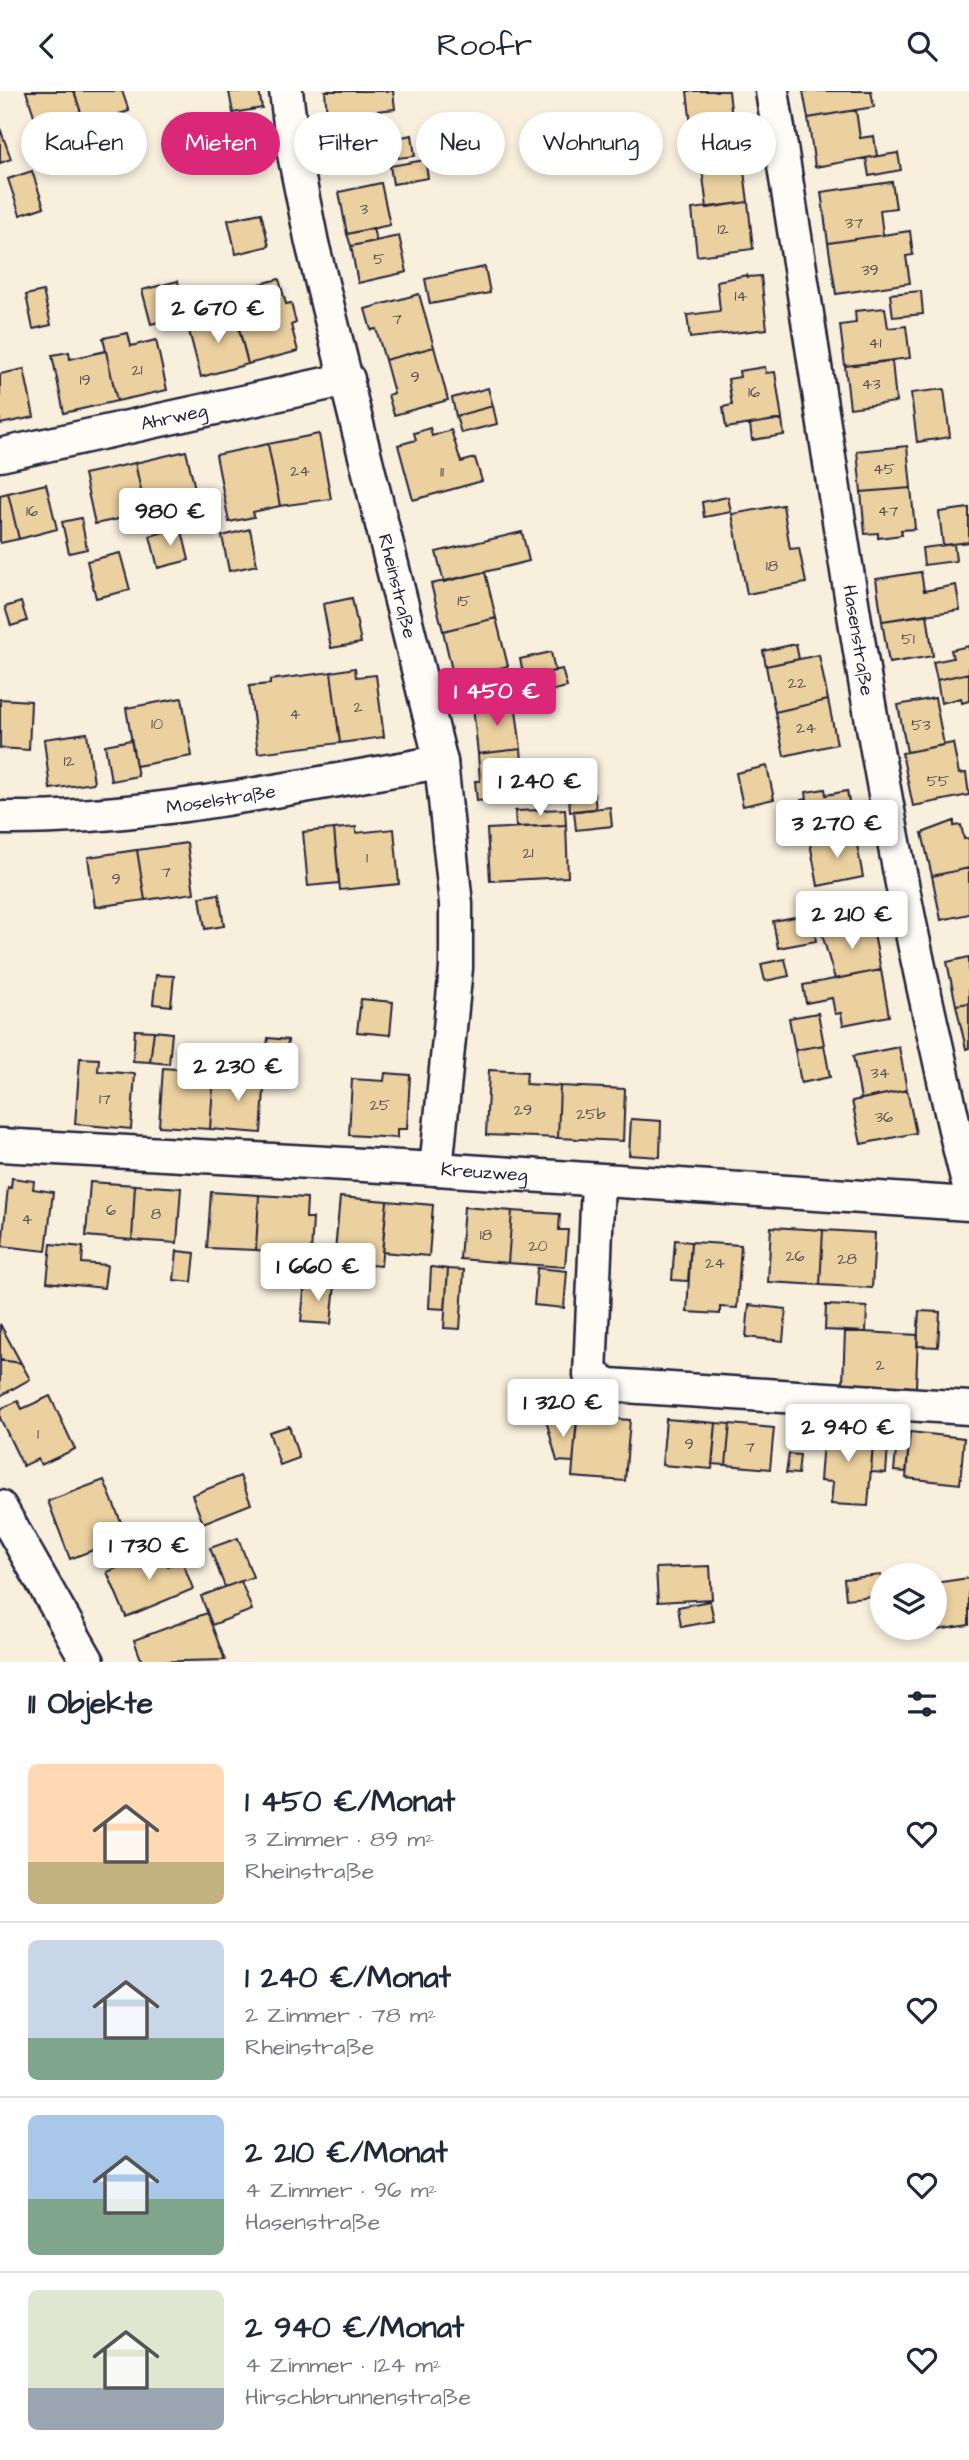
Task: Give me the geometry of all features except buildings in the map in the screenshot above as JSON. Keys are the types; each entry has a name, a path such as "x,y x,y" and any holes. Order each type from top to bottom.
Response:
{"street":[{"name":"Rheinstraße","path":"286,91 293,149 312,243 348,379 441,762 456,904 456,968 436,1169"},
{"name":"Hasenstraße","path":"772,91 827,459 875,753 908,917 969,1186"},
{"name":"Ahrweg","path":"0,455 348,379"},
{"name":"Moselstraße","path":"0,818 84,817 441,762"},
{"name":"Kreuzweg","path":"0,1146 436,1169 969,1205"},
{"path":"598,1182 590,1375 596,1381 609,1385 969,1408"},
{"path":"0,1507 88,1662"}]}
